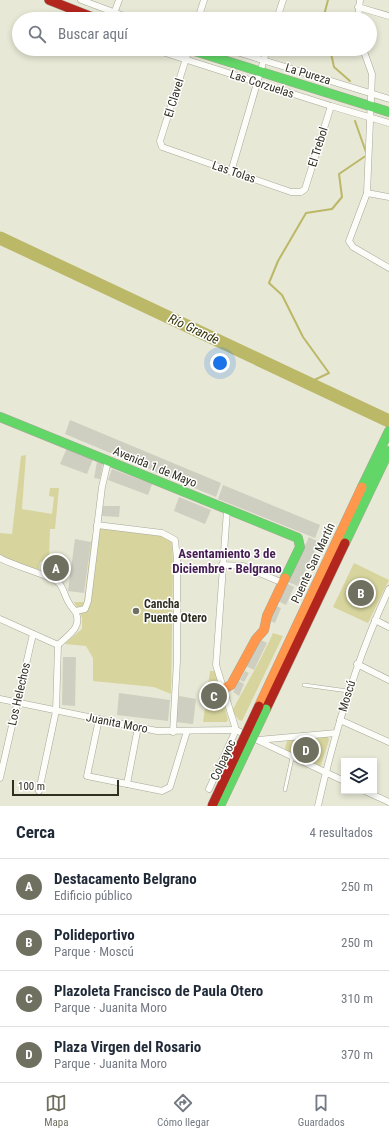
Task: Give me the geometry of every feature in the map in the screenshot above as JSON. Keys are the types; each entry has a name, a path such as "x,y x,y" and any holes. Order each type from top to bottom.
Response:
{"main road":[{"path":"49,0 79,12"},
{"path":"210,56 389,112"},
{"name":"Avenida 1 de Mayo","path":"0,417 298,538 300,541 300,547 283,582"},
{"name":"Puente San Martín","path":"262,708 341,542 389,431"},
{"name":"Puente San Martín","path":"341,542 389,450"},
{"path":"223,689 231,685 256,639 264,630 266,616 283,582"},
{"path":"212,806 262,708"},
{"path":"220,806 262,708"}],"street":[{"path":"81,0 106,12"},
{"path":"115,12 119,0"},
{"path":"200,12 204,0"},
{"path":"279,12 283,0"},
{"path":"358,12 360,0"},
{"path":"358,7 375,12"},
{"path":"377,13 389,16"},
{"name":"Las Corzuelas","path":"174,56 389,123"},
{"name":"El Clavel","path":"162,147 160,141 187,56"},
{"name":"La Pureza","path":"248,56 389,99"},
{"path":"231,172 265,56"},
{"path":"366,56 372,74 372,107 367,193 350,235 350,241 353,247 389,268"},
{"name":"El Trebol","path":"305,188 331,106"},
{"name":"Las Tolas","path":"162,147 231,172 296,193 305,188"},
{"path":"367,193 389,197"},
{"path":"76,611 85,609 88,602 102,487 108,461"},
{"path":"226,510 216,665 236,730 292,758 341,780"},
{"path":"97,525 162,533 175,540 177,559 177,661 173,732"},
{"path":"0,558 58,582 69,604 76,611 78,619 74,631 58,645 56,711 39,791"},
{"path":"222,565 243,566 283,582"},
{"name":"Moscú","path":"318,806 325,773 357,664 389,589"},
{"path":"0,619 58,645"},
{"path":"375,620 389,627"},
{"name":"Los Helechos","path":"0,778 33,634"},
{"path":"357,664 389,680"},
{"name":"Juanita Moro","path":"0,699 138,727 173,732 236,730"},
{"path":"99,719 87,776 162,791 170,787 187,731"},
{"path":"340,720 389,742"},
{"path":"127,784 138,727"},
{"name":"Colpayoc","path":"209,789 236,730"},
{"path":"258,740 336,733"},
{"path":"372,794 389,802"}],"lane":[{"path":"304,685 348,692"},
{"path":"285,790 292,758"}],"shaded area":[{"path":"26,455 22,509 52,514 54,497 49,496 50,488 59,488 55,529 50,529 49,560 40,562 38,572 0,557 0,533 12,534 21,456"},
{"path":"96,522 166,534 172,543 171,694 154,687 93,681 93,658 86,646 64,644 82,629 82,617 74,602 84,602 91,542"},
{"path":"354,563 389,580 368,623 333,607"},
{"path":"273,633 283,636 242,721 239,720 232,711"},
{"path":"210,671 215,671 228,720 226,722 203,722"},
{"path":"323,736 328,737 329,740 320,768 287,752 285,748 287,741 290,739"}],"building":[{"path":"70,420 221,483 216,497 65,434"},
{"path":"67,448 93,459 87,474 60,464"},
{"path":"97,462 103,463 100,479 94,478"},
{"path":"112,469 152,484 148,495 108,480"},
{"path":"223,485 320,525 315,538 218,499"},
{"path":"179,497 211,510 205,524 174,511"},
{"path":"103,506 120,506 119,517 102,516"},
{"path":"309,537 319,542 298,586 288,582"},
{"path":"75,539 91,542 84,593 68,591"},
{"path":"286,583 294,587 286,605 278,601"},
{"path":"276,606 281,608 275,623 270,621"},
{"path":"259,639 267,643 254,670 246,666"},
{"path":"63,657 76,657 75,706 62,705"},
{"path":"245,671 249,673 244,682 240,680"},
{"path":"239,681 244,684 239,696 233,692"},
{"path":"119,693 170,700 168,721 117,715"},
{"path":"179,696 196,699 193,724 175,722"}],"waterway":[{"path":"325,12 328,0"},
{"path":"332,56 334,67 350,81"},
{"path":"308,383 329,373 303,337 282,295 269,283 278,261 306,213 332,209 342,197 339,174 367,155 355,121"},
{"name":"Río Grande","path":"0,238 389,421"}],"traffic: fast":[{"path":"210,56 389,112"},
{"path":"0,417 298,538 300,547 285,578"},
{"path":"362,487 389,431"},
{"path":"345,543 389,451"},
{"path":"220,806 266,709"}],"traffic: slow":[{"path":"259,706 362,487"},
{"path":"223,689 231,685 256,639 264,630 267,616 285,578"}],"traffic: jam":[{"path":"49,0 79,12"},
{"path":"266,709 345,543"},
{"path":"212,806 259,706"}],"place":[{"name":"Destacamento Belgrano","path":"56,568"},
{"name":"Polideportivo","path":"361,593"},
{"name":"Cancha Puente Otero","path":"136,611"},
{"name":"Plazoleta Francisco de Paula Otero","path":"214,696"},
{"name":"Plaza Virgen del Rosario","path":"306,750"}],"district":[{"name":"Asentamiento 3 de Diciembre - Belgrano","path":"227,560"}]}
